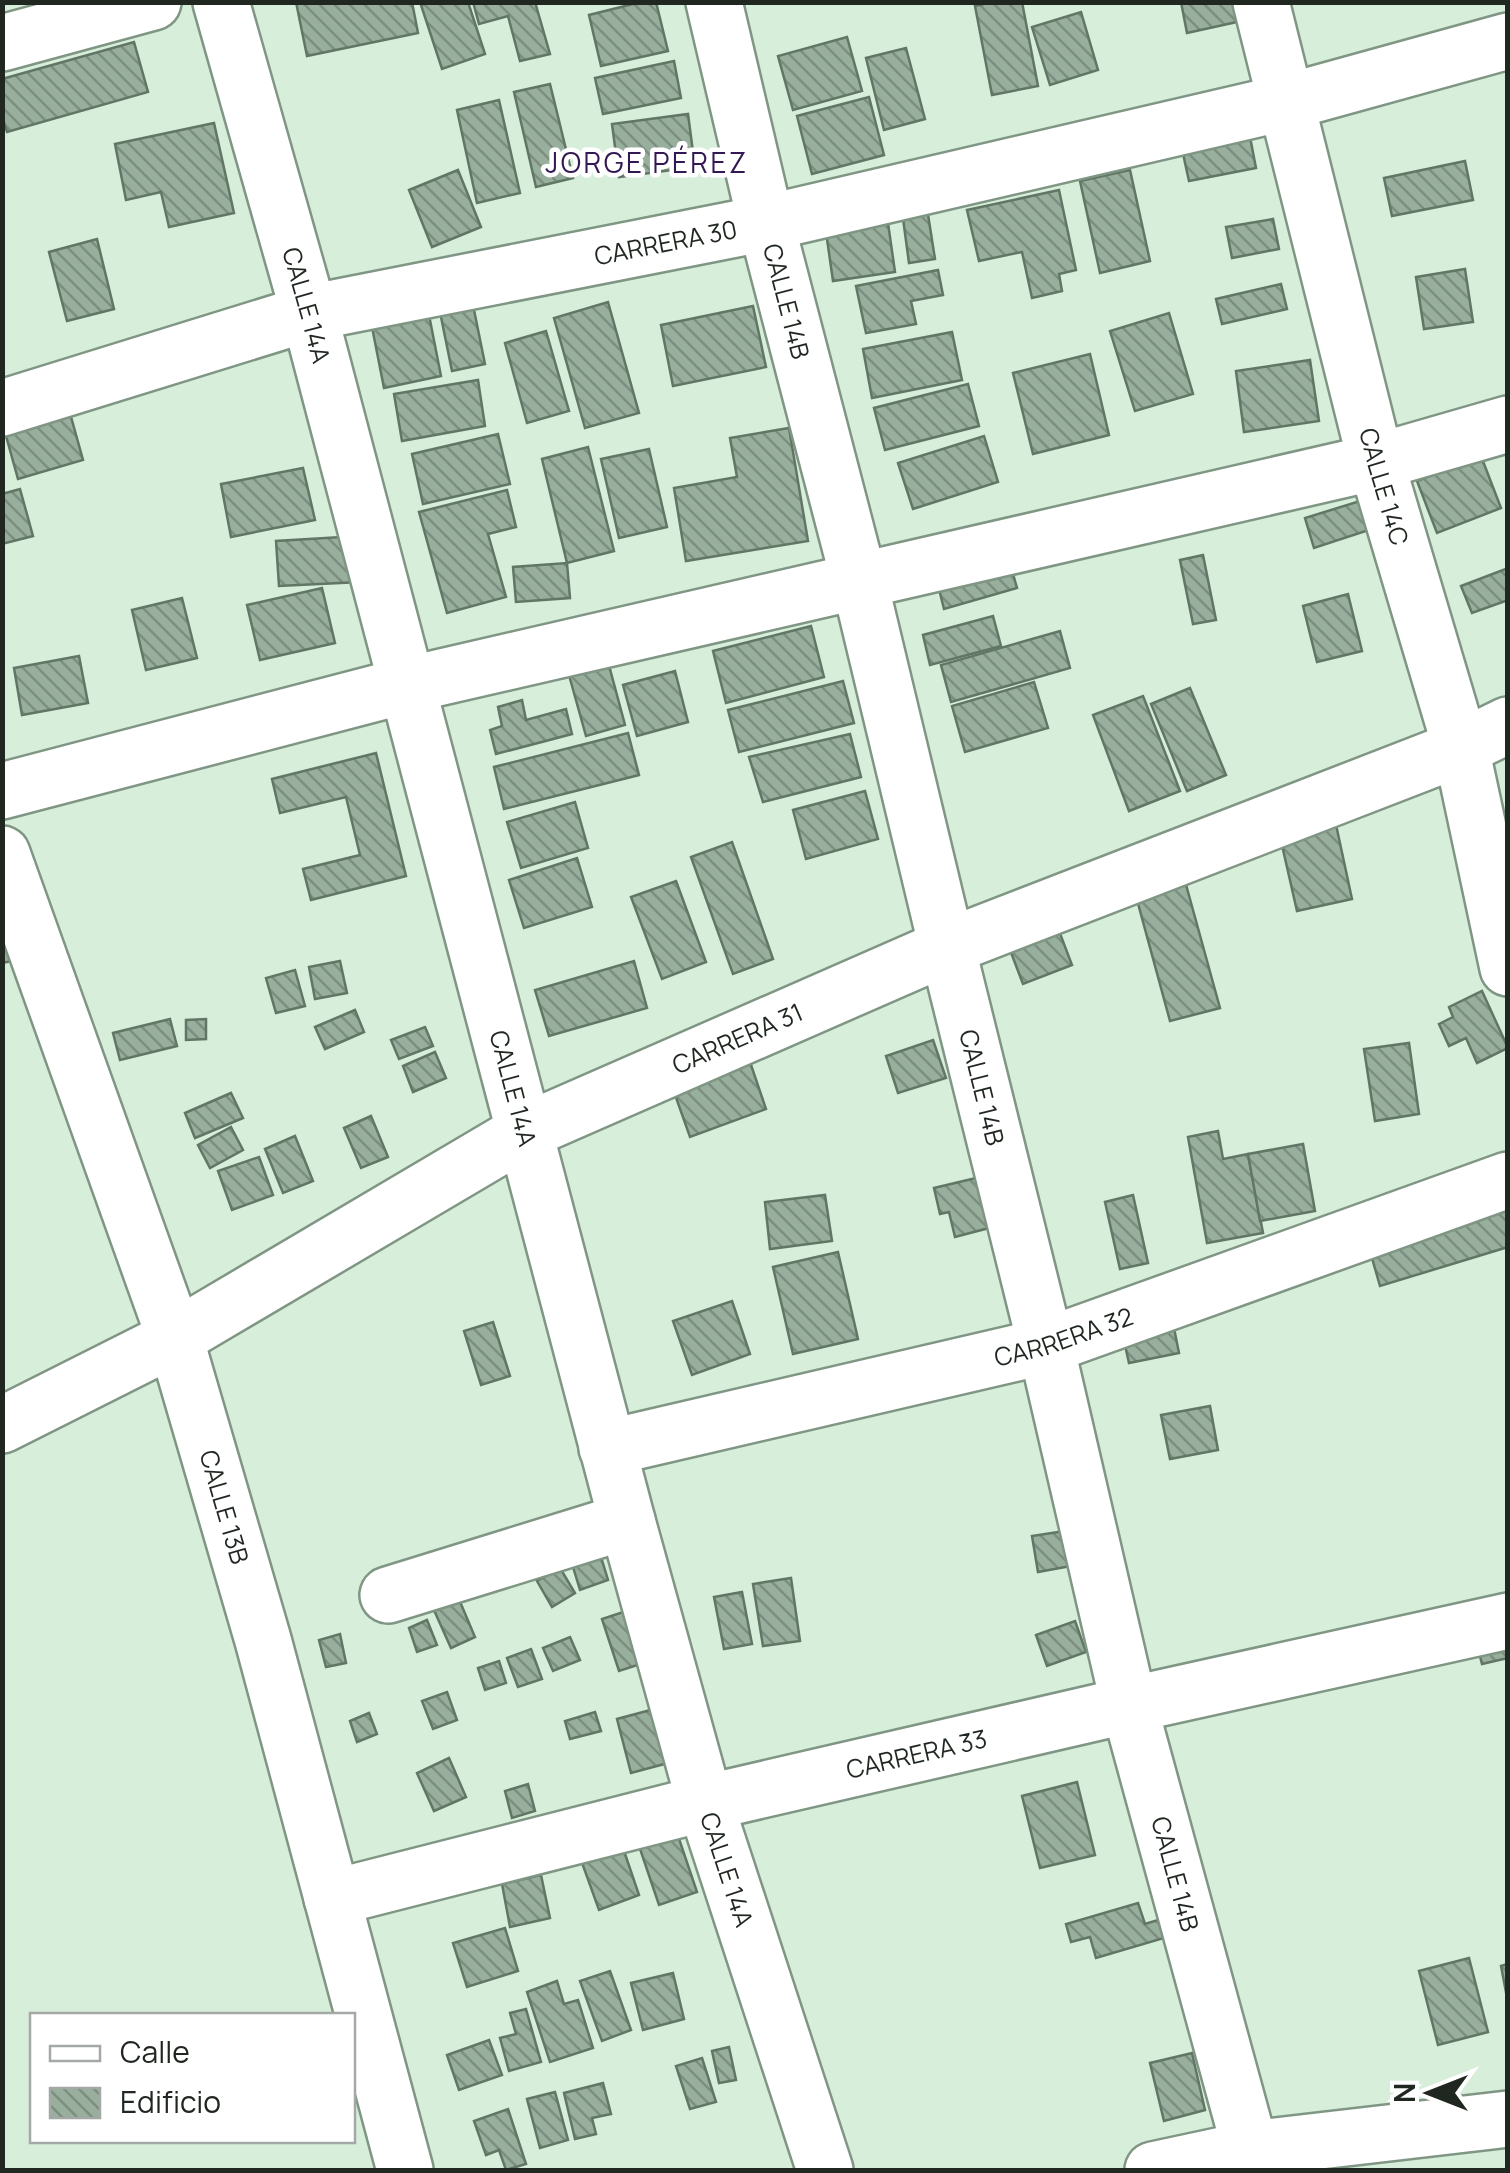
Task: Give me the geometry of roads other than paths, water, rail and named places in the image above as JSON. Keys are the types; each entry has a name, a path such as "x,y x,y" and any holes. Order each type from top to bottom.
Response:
{"street":[{"path":"2,43 153,2"},
{"name":"CALLE 14A","path":"221,2 309,313 626,1521 705,1804 824,2170"},
{"name":"CALLE 14B","path":"714,2 766,223 859,580 1130,1706 1254,2160"},
{"name":"CALLE 14C","path":"1261,2 1376,462 1484,736 1508,968"},
{"name":"CARRERA 30","path":"2,408 309,313 766,223 1286,102 1508,42"},
{"path":"2,791 407,685 1376,462 1508,424"},
{"name":"CARRERA 31","path":"2,1425 175,1338 524,1132 946,947 1484,736"},
{"name":"CALLE 13B","path":"2,854 175,1338 262,1640 405,2170"},
{"name":"CARRERA 32","path":"608,1448 1046,1346 1508,1180"},
{"path":"388,1596 626,1521"},
{"name":"CARRERA 33","path":"332,1898 705,1804 1508,1622"},
{"path":"1153,2170 1254,2160 1508,2119"}],"district":[{"name":"JORGE PÉREZ","path":"647,163"}]}
